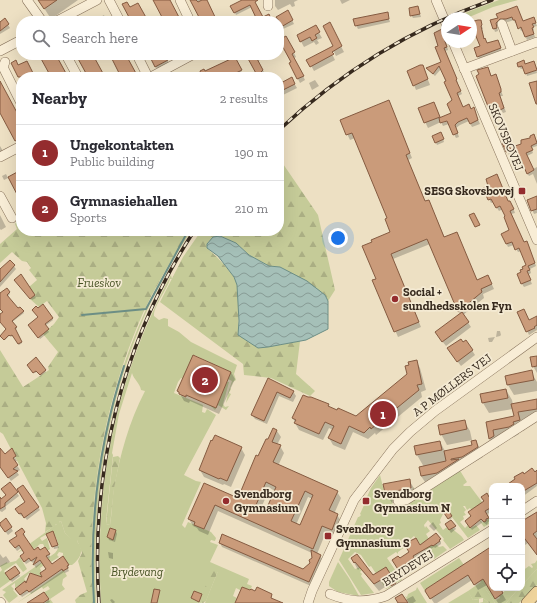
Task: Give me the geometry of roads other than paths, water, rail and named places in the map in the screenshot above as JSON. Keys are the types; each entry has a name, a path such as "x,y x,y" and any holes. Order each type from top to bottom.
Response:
{"main road":[{"path":"526,603 537,592"}],"street":[{"path":"27,0 38,16"},
{"path":"67,16 97,0"},
{"path":"109,0 117,16"},
{"path":"180,0 188,16"},
{"path":"436,0 441,12"},
{"path":"502,24 512,51"},
{"path":"464,69 537,42"},
{"path":"0,51 16,43"},
{"name":"SKOVSBOVEJ","path":"455,48 536,236"},
{"path":"69,60 75,72"},
{"path":"140,60 146,72"},
{"path":"159,72 182,60"},
{"path":"6,62 3,67 16,93"},
{"path":"0,157 16,149"},
{"path":"0,196 12,218"},
{"name":"A P MØLLERS VEJ","path":"308,603 312,590 358,492 393,449 422,421 537,336"},
{"path":"398,501 406,500 537,416"},
{"name":"A P MØLLERS VEJ","path":"312,603 358,501 371,477"},
{"path":"525,509 537,501"},
{"name":"BRYDEVEJ","path":"330,594 356,601 370,601 386,596 489,532"}],"water":[{"path":"220,236 236,243 249,255 269,266 280,267 307,281 325,295 328,301 328,329 306,340 258,348 238,335 239,321 237,285 234,277 218,256 207,248 207,244 213,237"}],"waterway":[{"path":"82,315 146,309 185,236"},
{"path":"94,603 93,543 98,483 108,424 124,366"}],"railway":[{"path":"284,126 327,89 379,54 434,24 462,11 492,0"},
{"path":"99,603 98,554 100,505 106,457 116,409 130,363 148,317 169,273 191,236"}],"place":[{"name":"SESG Skovsbovej","path":"522,191"},
{"name":"Social + sundhedsskolen Fyn","path":"395,299"},
{"name":"Gymnasiehallen","path":"205,380"},
{"name":"Ungekontakten","path":"383,414"},
{"name":"Svendborg Gymnasium","path":"226,501"},
{"name":"Svendborg Gymnasium N","path":"366,501"},
{"name":"Svendborg Gymnasium S","path":"328,536"}],"park label":[{"name":"Frueskov","path":"99,283"},
{"name":"Brydevang","path":"137,572"}]}
